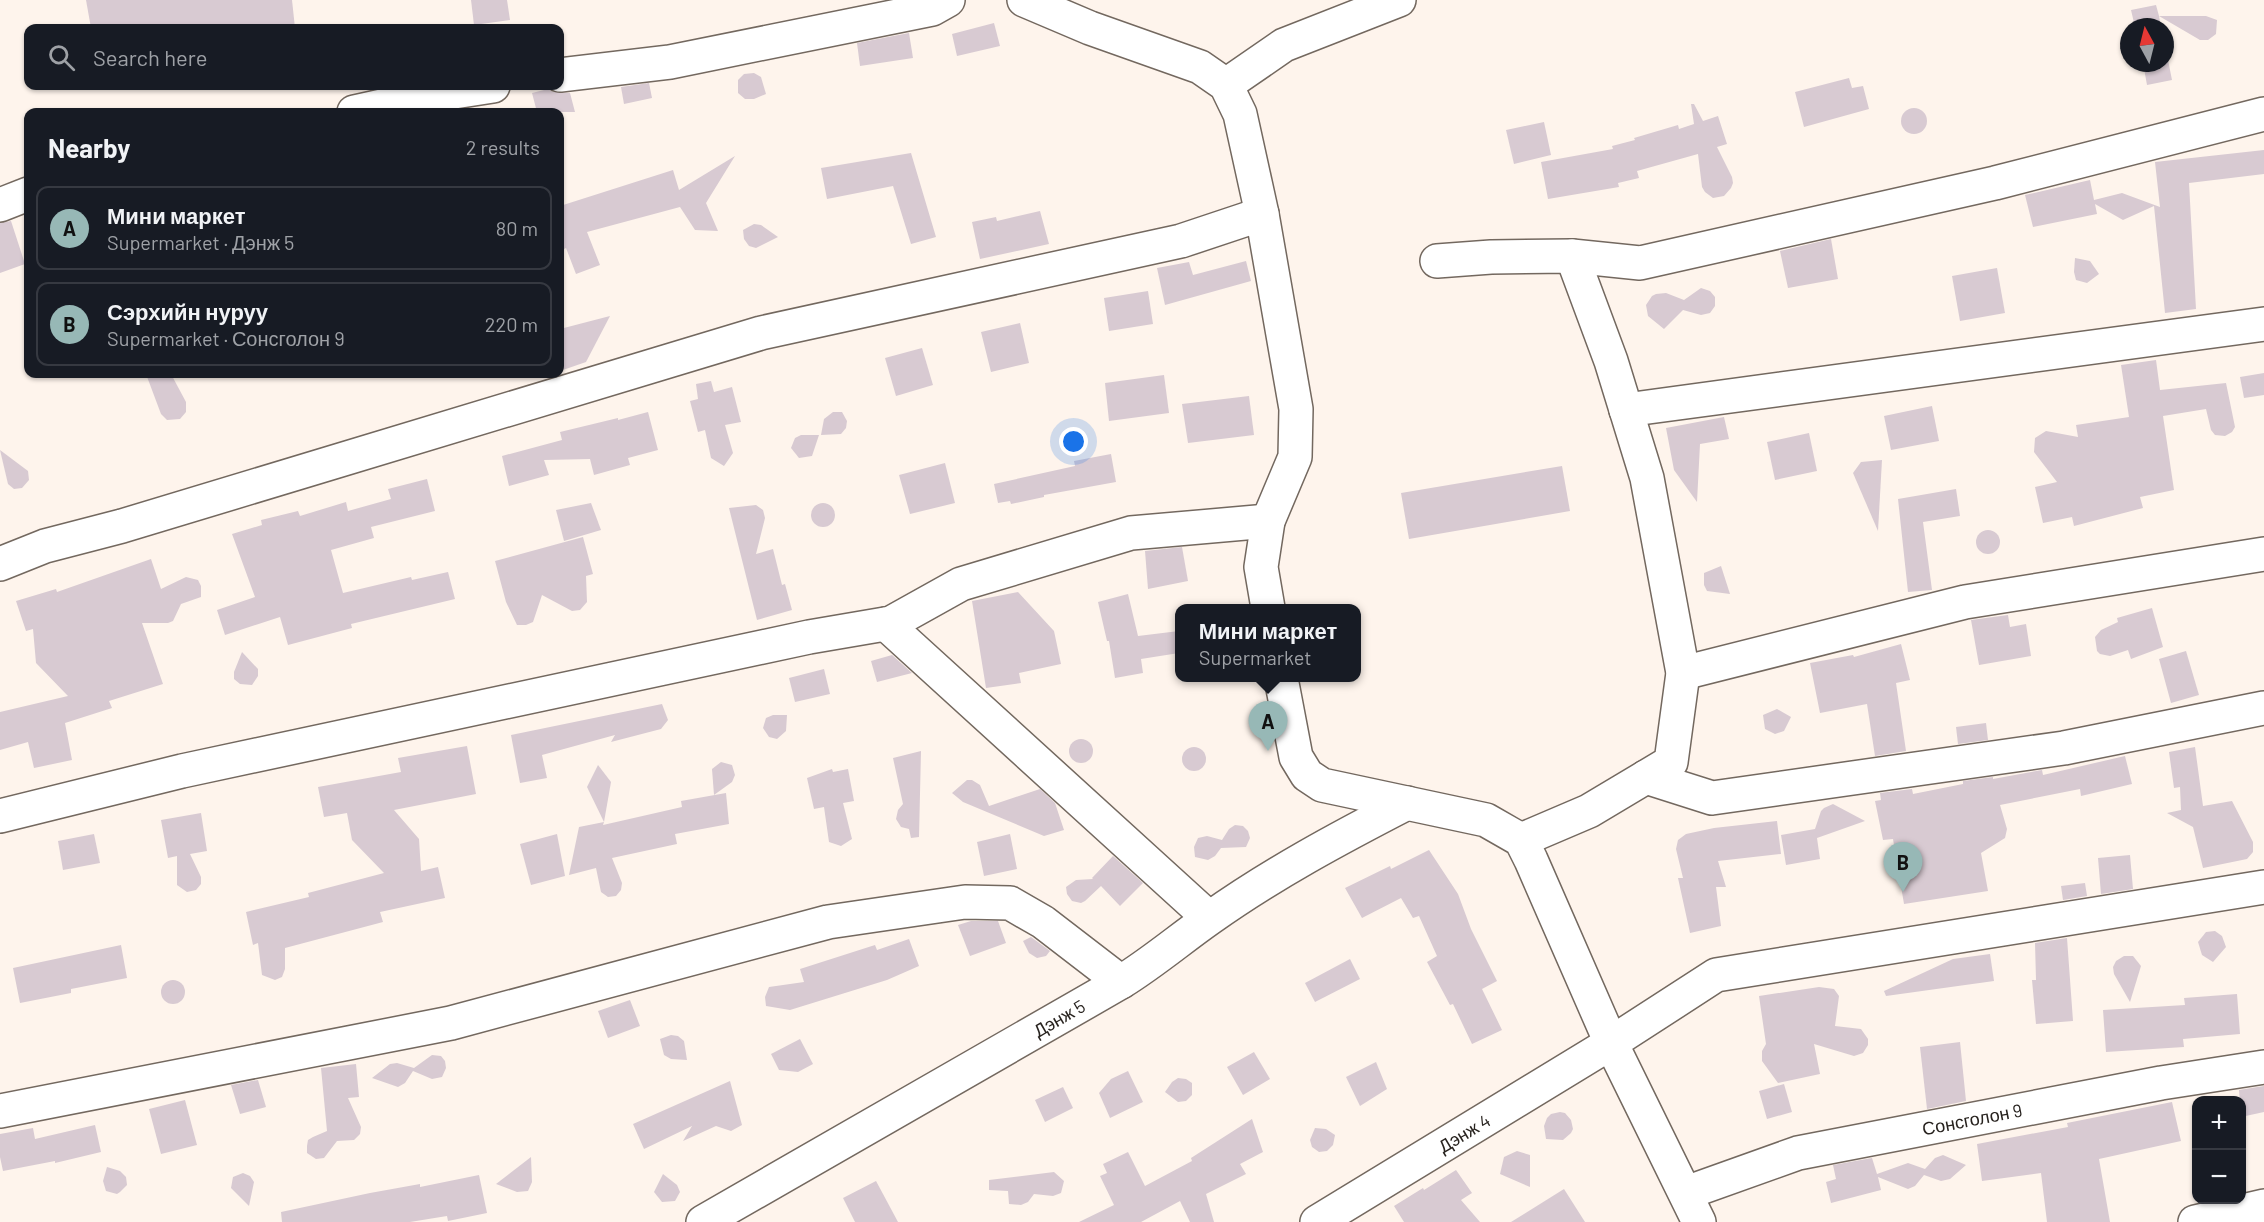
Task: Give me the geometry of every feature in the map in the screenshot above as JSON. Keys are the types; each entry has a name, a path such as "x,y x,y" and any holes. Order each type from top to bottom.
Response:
{"street":[{"path":"564,75 670,62 932,9 948,0"},
{"path":"1024,0 1090,28 1200,68 1226,85 1240,114 1262,214 1296,408 1294,458 1268,521 1261,567 1267,604"},
{"path":"1226,85 1284,45 1399,0"},
{"path":"372,108 467,90"},
{"path":"1437,261 1491,257 1572,256 1640,263 1995,183 2264,114"},
{"path":"0,205 24,196"},
{"path":"0,564 45,546 122,526 761,333 1181,241 1262,214"},
{"path":"1521,840 1589,811 1671,762 1683,673 1647,478 1611,361 1572,256"},
{"path":"1626,410 2264,324"},
{"path":"0,816 182,771 809,637 886,624 962,584 1131,533 1268,521"},
{"path":"1683,673 1965,602 2264,554"},
{"path":"886,624 1209,918"},
{"path":"1282,682 1296,757 1306,775 1322,785 1486,820 1521,840 1532,860 1611,1043 1692,1208"},
{"path":"1646,777 1712,798 2064,748 2264,708"},
{"name":"Дэнж 5","path":"703,1222 1121,982 1150,964 1209,918 1319,849 1407,803"},
{"name":"Дэнж 4","path":"1317,1222 1611,1043 1716,975 2264,887"},
{"path":"0,1111 451,1023 828,922 965,902 1010,903 1043,922 1121,982"},
{"name":"Сонсголон 9","path":"1692,1208 1798,1153 2161,1083 2264,1067"},
{"path":"2195,1222 2264,1206"}],"building":[{"path":"86,0 292,0 295,24 90,24"},
{"path":"471,0 507,0 510,20 474,24"},
{"path":"2156,5 2159,18 2133,18 2131,10"},
{"path":"2159,16 2206,16 2217,20 2216,34 2208,40 2200,40 2174,25 2174,18"},
{"path":"994,23 1000,46 957,56 952,34"},
{"path":"909,33 913,58 860,66 857,43"},
{"path":"2145,72 2170,72 2172,80 2147,85"},
{"path":"754,73 761,77 766,94 754,99 745,99 738,93 738,80 744,74"},
{"path":"1849,78 1852,88 1863,86 1869,109 1804,127 1795,92"},
{"path":"649,83 652,98 624,104 621,87"},
{"path":"550,90 570,93 575,112 564,112 564,108 536,108 532,93"},
{"path":"1691,104 1694,104 1703,121 1718,116 1727,144 1717,147 1733,183 1724,196 1713,198 1705,192 1702,187 1698,154 1637,171 1639,178 1618,183 1619,187 1548,199 1541,162 1613,149 1612,146 1635,140 1634,138 1678,125 1679,129 1694,124"},
{"path":"1914,108 1923,112 1927,121 1923,130 1914,134 1905,130 1901,121 1905,112"},
{"path":"1544,122 1551,155 1514,164 1506,130"},
{"path":"2264,150 2264,174 2189,183 2196,309 2165,313 2154,206 2123,220 2095,204 2097,214 2033,227 2025,195 2090,180 2094,200 2122,193 2160,207 2155,162"},
{"path":"911,153 936,237 911,244 893,186 827,199 821,168"},
{"path":"735,156 706,203 718,231 695,230 680,207 587,232 600,265 576,274 566,248 564,249 564,205 673,170 679,190"},
{"path":"1040,211 1049,244 980,259 972,222 996,217 997,221"},
{"path":"11,221 24,264 0,273 0,223"},
{"path":"754,224 761,225 778,237 756,248 749,246 744,239 743,230"},
{"path":"1831,239 1838,279 1788,288 1780,251"},
{"path":"2075,258 2090,261 2099,274 2087,283 2076,280"},
{"path":"1246,261 1251,281 1165,305 1157,268 1189,262 1193,275"},
{"path":"1997,268 2005,313 1960,321 1952,276"},
{"path":"1701,288 1710,291 1715,297 1715,306 1710,313 1701,315 1683,310 1664,329 1648,316 1646,305 1652,296 1666,293 1684,300"},
{"path":"1148,291 1153,324 1109,331 1104,298"},
{"path":"610,316 586,362 564,370 564,328"},
{"path":"1020,323 1029,363 991,372 981,332"},
{"path":"922,348 933,385 896,396 885,358"},
{"path":"2156,360 2160,390 2226,383 2235,427 2232,432 2225,436 2215,435 2211,430 2206,409 2163,416 2174,490 2140,497 2143,508 2074,526 2072,517 2043,523 2035,487 2057,482 2034,452 2035,438 2046,431 2078,437 2076,425 2129,417 2121,365"},
{"path":"2264,373 2264,395 2244,398 2240,377"},
{"path":"1164,375 1169,413 1109,421 1105,383"},
{"path":"148,378 173,378 186,402 186,412 180,419 167,420 161,414"},
{"path":"711,381 714,392 732,387 741,422 725,425 733,453 724,466 711,458 705,430 698,432 690,401 698,399 696,384"},
{"path":"1249,396 1254,435 1188,443 1182,404"},
{"path":"1932,406 1939,441 1891,450 1884,416"},
{"path":"648,412 658,450 628,458 630,465 594,475 590,459 544,460 549,475 509,486 502,456 562,440 560,432"},
{"path":"833,412 842,412 847,421 846,428 841,434 821,435 824,419"},
{"path":"1724,417 1729,439 1700,444 1697,502 1674,470 1666,428"},
{"path":"1809,433 1817,471 1775,480 1767,442"},
{"path":"801,435 819,435 812,456 799,458 791,448 795,438"},
{"path":"0,450 28,471 29,480 22,488 14,489 8,484"},
{"path":"1111,454 1116,482 1044,495 1044,497 1011,504 1010,501 998,503 994,484 1075,466 1074,461"},
{"path":"1882,460 1878,531 1853,473 1861,462"},
{"path":"945,463 955,503 910,514 899,475"},
{"path":"1562,466 1570,511 1409,539 1401,493"},
{"path":"427,479 435,511 371,527 374,538 331,550 343,593 411,577 412,580 448,572 455,599 351,624 352,628 288,645 280,617 225,635 217,610 255,597 232,534 262,525 261,520 298,511 300,516 346,502 348,511 391,499 388,489"},
{"path":"1956,489 1960,516 1923,522 1932,590 1908,592 1898,499"},
{"path":"591,503 601,530 564,541 556,510"},
{"path":"823,503 828,504 834,510 834,520 828,526 823,527 818,526 812,520 811,515 812,510 818,504"},
{"path":"756,505 763,510 765,518 756,554 773,549 782,585 785,584 792,610 757,620 729,508"},
{"path":"1988,530 1993,531 1999,537 1999,547 1993,553 1988,554 1983,553 1977,547 1976,542 1977,537 1983,531"},
{"path":"583,537 593,574 586,576 587,602 580,610 572,611 542,595 533,622 517,625 506,602 495,561"},
{"path":"1182,547 1188,581 1148,589 1145,551"},
{"path":"151,559 161,589 186,577 198,580 201,586 201,597 181,604 173,621 142,623 163,684 109,701 112,708 65,723 72,760 34,768 28,742 0,750 0,712 68,696 36,663 33,629 26,631 16,601 56,589 57,592"},
{"path":"1721,566 1730,594 1707,591 1704,585 1704,573"},
{"path":"1018,592 1054,631 1061,664 1019,673 1021,683 986,688 972,601"},
{"path":"1128,594 1138,636 1175,631 1175,654 1141,659 1143,673 1115,678 1109,641 1107,641 1098,602"},
{"path":"2152,608 2163,647 2131,659 2128,650 2110,656 2097,651 2095,637 2101,630 2118,622 2117,618"},
{"path":"2008,615 2010,627 2026,624 2031,656 1979,665 1971,620"},
{"path":"1901,644 1910,680 1896,683 1906,751 1875,756 1867,704 1820,713 1810,663 1853,655 1854,657"},
{"path":"2186,651 2199,695 2171,703 2159,659"},
{"path":"242,652 258,669 258,676 252,685 240,684 234,679 234,672"},
{"path":"892,655 912,673 877,682 871,661"},
{"path":"824,669 830,694 795,702 789,678"},
{"path":"662,704 668,720 661,729 611,742 615,735 542,755 547,778 520,783 511,735"},
{"path":"1777,709 1791,717 1784,731 1775,734 1765,729 1763,715"},
{"path":"773,715 787,715 786,731 777,739 769,737 763,728 766,718"},
{"path":"1986,723 1988,740 1958,744 1956,727"},
{"path":"1081,739 1086,740 1092,746 1092,756 1086,762 1081,763 1076,762 1070,756 1069,751 1070,746 1076,740"},
{"path":"467,746 476,794 394,810 419,839 421,871 438,867 445,898 380,912 383,922 285,948 285,969 282,977 275,980 262,975 258,943 253,945 246,912 309,897 308,893 384,873 352,840 347,813 324,817 318,787 401,772 398,758"},
{"path":"1194,747 1199,748 1205,754 1205,764 1199,770 1194,771 1189,770 1183,764 1182,759 1183,754 1189,748"},
{"path":"2195,747 2203,806 2232,801 2253,842 2253,852 2247,859 2203,868 2193,827 2167,813 2181,810 2180,787 2174,788 2169,752"},
{"path":"921,751 919,837 911,838 909,829 901,827 896,819 898,810 903,804 893,758"},
{"path":"2125,756 2132,784 2081,796 2080,789 2000,805 2007,829 2005,838 1981,853 1988,891 1904,904 1893,839 1883,840 1875,801 1881,800 1880,793 1912,789 1913,794 1963,784 1963,781 1993,777 1993,779 2042,770 2043,775"},
{"path":"721,762 732,765 735,775 732,782 714,795 712,769"},
{"path":"598,765 611,782 604,822 587,787"},
{"path":"832,769 833,772 848,769 854,801 843,803 852,839 841,846 829,842 824,807 814,809 807,778"},
{"path":"967,780 980,785 989,806 1040,789 1055,803 1064,830 1044,836 963,802 952,793"},
{"path":"726,793 729,824 675,834 677,844 612,858 622,883 621,890 616,896 608,897 601,892 596,868 569,875 579,827 604,822 603,825 682,807 681,801"},
{"path":"1833,804 1865,821 1817,838 1820,859 1786,865 1781,835 1815,829 1821,811"},
{"path":"201,813 207,851 190,854 201,877 201,884 196,890 187,892 177,885 177,856 168,858 161,820"},
{"path":"1777,821 1781,854 1718,861 1726,887 1716,887 1721,926 1690,933 1678,878 1683,878 1676,849 1678,840 1686,834 1714,828"},
{"path":"1235,825 1243,826 1248,831 1250,838 1246,847 1221,848 1215,856 1208,860 1195,857 1194,847 1198,838 1207,836 1222,840 1229,829"},
{"path":"94,834 100,863 63,870 58,841"},
{"path":"557,834 565,876 531,885 520,844"},
{"path":"1010,834 1017,869 984,876 977,842"},
{"path":"1429,850 1458,894 1471,929 1497,981 1482,989 1502,1030 1472,1044 1453,1004 1450,1005 1427,962 1437,956 1419,916 1413,918 1401,898 1362,918 1345,888"},
{"path":"2130,855 2133,889 2101,894 2098,858"},
{"path":"1113,856 1143,883 1120,906 1101,886 1085,901 1081,903 1072,901 1067,894 1066,887 1076,880 1093,879"},
{"path":"2085,883 2087,896 2063,900 2061,886"},
{"path":"971,921 998,921 1006,943 970,956 958,925"},
{"path":"2215,931 2222,936 2226,947 2213,962 2202,955 2198,942 2206,932"},
{"path":"1031,937 1050,951 1046,956 1037,958 1029,953 1023,941"},
{"path":"2067,938 2073,1021 2036,1024 2032,980 2036,980 2035,943"},
{"path":"909,939 919,966 887,980 790,1010 766,1006 765,997 769,987 804,982 800,969 875,945 877,950"},
{"path":"121,945 127,978 71,989 71,993 20,1003 13,968"},
{"path":"1990,954 1994,981 1886,996 1884,991 1953,959"},
{"path":"2124,956 2133,956 2141,966 2130,1002 2114,974 2113,967 2116,961"},
{"path":"1350,959 1360,979 1315,1002 1305,983"},
{"path":"173,980 178,981 184,987 184,997 178,1003 173,1004 168,1003 162,997 161,992 162,987 168,981"},
{"path":"1819,987 1834,989 1839,996 1835,1026 1861,1029 1868,1039 1868,1045 1863,1053 1854,1056 1814,1044 1820,1074 1778,1083 1762,1061 1762,1051 1766,1044 1759,996"},
{"path":"2237,994 2240,1034 2183,1039 2184,1047 2106,1052 2103,1010 2185,1005 2184,998"},
{"path":"630,1000 640,1026 608,1038 598,1011"},
{"path":"671,1035 678,1036 684,1041 687,1060 671,1059 664,1055 660,1039"},
{"path":"800,1039 813,1064 798,1072 779,1070 771,1054"},
{"path":"1960,1042 1966,1101 1927,1109 1920,1047"},
{"path":"1254,1052 1270,1079 1243,1095 1227,1067"},
{"path":"432,1055 441,1056 445,1061 446,1068 442,1077 432,1079 413,1071 405,1083 398,1087 372,1078 390,1064 397,1063 414,1068"},
{"path":"1376,1062 1387,1089 1360,1106 1346,1077"},
{"path":"356,1064 359,1097 348,1098 361,1127 360,1134 354,1140 337,1141 324,1158 316,1159 307,1153 307,1146 308,1140 327,1131 321,1068"},
{"path":"1128,1071 1143,1102 1110,1118 1099,1093 1111,1079"},
{"path":"1178,1078 1192,1083 1192,1095 1186,1101 1178,1102 1165,1092"},
{"path":"258,1080 266,1107 240,1114 231,1085"},
{"path":"730,1081 742,1125 731,1131 716,1126 683,1141 692,1126 644,1149 633,1124"},
{"path":"1784,1084 1792,1112 1767,1119 1759,1091"},
{"path":"2264,1086 2264,1112 2246,1116 2246,1096 2239,1096 2239,1090"},
{"path":"1063,1087 1073,1108 1045,1122 1035,1100"},
{"path":"185,1100 197,1145 161,1154 149,1109"},
{"path":"2172,1102 2181,1141 2099,1159 2110,1222 2047,1222 2041,1173 1982,1181 1977,1144 2068,1127 2067,1123"},
{"path":"1565,1113 1571,1120 1573,1129 1571,1133 1563,1140 1546,1139 1544,1126 1547,1118 1551,1114"},
{"path":"1252,1119 1263,1152 1240,1164 1246,1174 1206,1194 1214,1222 1190,1222 1180,1201 1141,1222 1079,1222 1114,1205 1100,1176 1107,1173 1103,1164 1128,1152 1145,1186 1192,1161 1191,1158"},
{"path":"95,1125 101,1152 55,1163 55,1161 3,1171 0,1157 0,1134 33,1128 35,1139"},
{"path":"1315,1128 1326,1129 1335,1135 1333,1145 1327,1151 1319,1152 1312,1147 1310,1140"},
{"path":"1517,1151 1530,1155 1530,1187 1500,1174 1504,1157"},
{"path":"1943,1155 1966,1165 1950,1179 1941,1181 1924,1175 1915,1186 1908,1189 1878,1177 1881,1190 1831,1203 1826,1182 1836,1179 1833,1165 1872,1158 1877,1174 1908,1163 1925,1169 1935,1158"},
{"path":"531,1157 532,1182 528,1191 517,1192 496,1184"},
{"path":"107,1167 120,1171 126,1177 127,1185 117,1194 106,1191 103,1181"},
{"path":"1456,1170 1472,1193 1461,1200 1480,1222 1404,1222 1394,1206"},
{"path":"1054,1172 1064,1181 1061,1193 1053,1196 1034,1194 1028,1202 1021,1205 1009,1204 1008,1191 989,1190 989,1180"},
{"path":"243,1173 250,1176 254,1182 249,1206 231,1188 233,1177"},
{"path":"663,1174 677,1185 680,1192 675,1201 662,1202 654,1192"},
{"path":"479,1175 487,1213 448,1221 447,1216 410,1222 282,1222 281,1212 370,1193 420,1184 420,1187"},
{"path":"876,1181 898,1222 855,1222 843,1198"},
{"path":"1564,1189 1585,1222 1511,1222"}],"place":[{"name":"Мини маркет","path":"1268,751"},
{"name":"Сэрхийн нуруу","path":"1903,892"}]}
